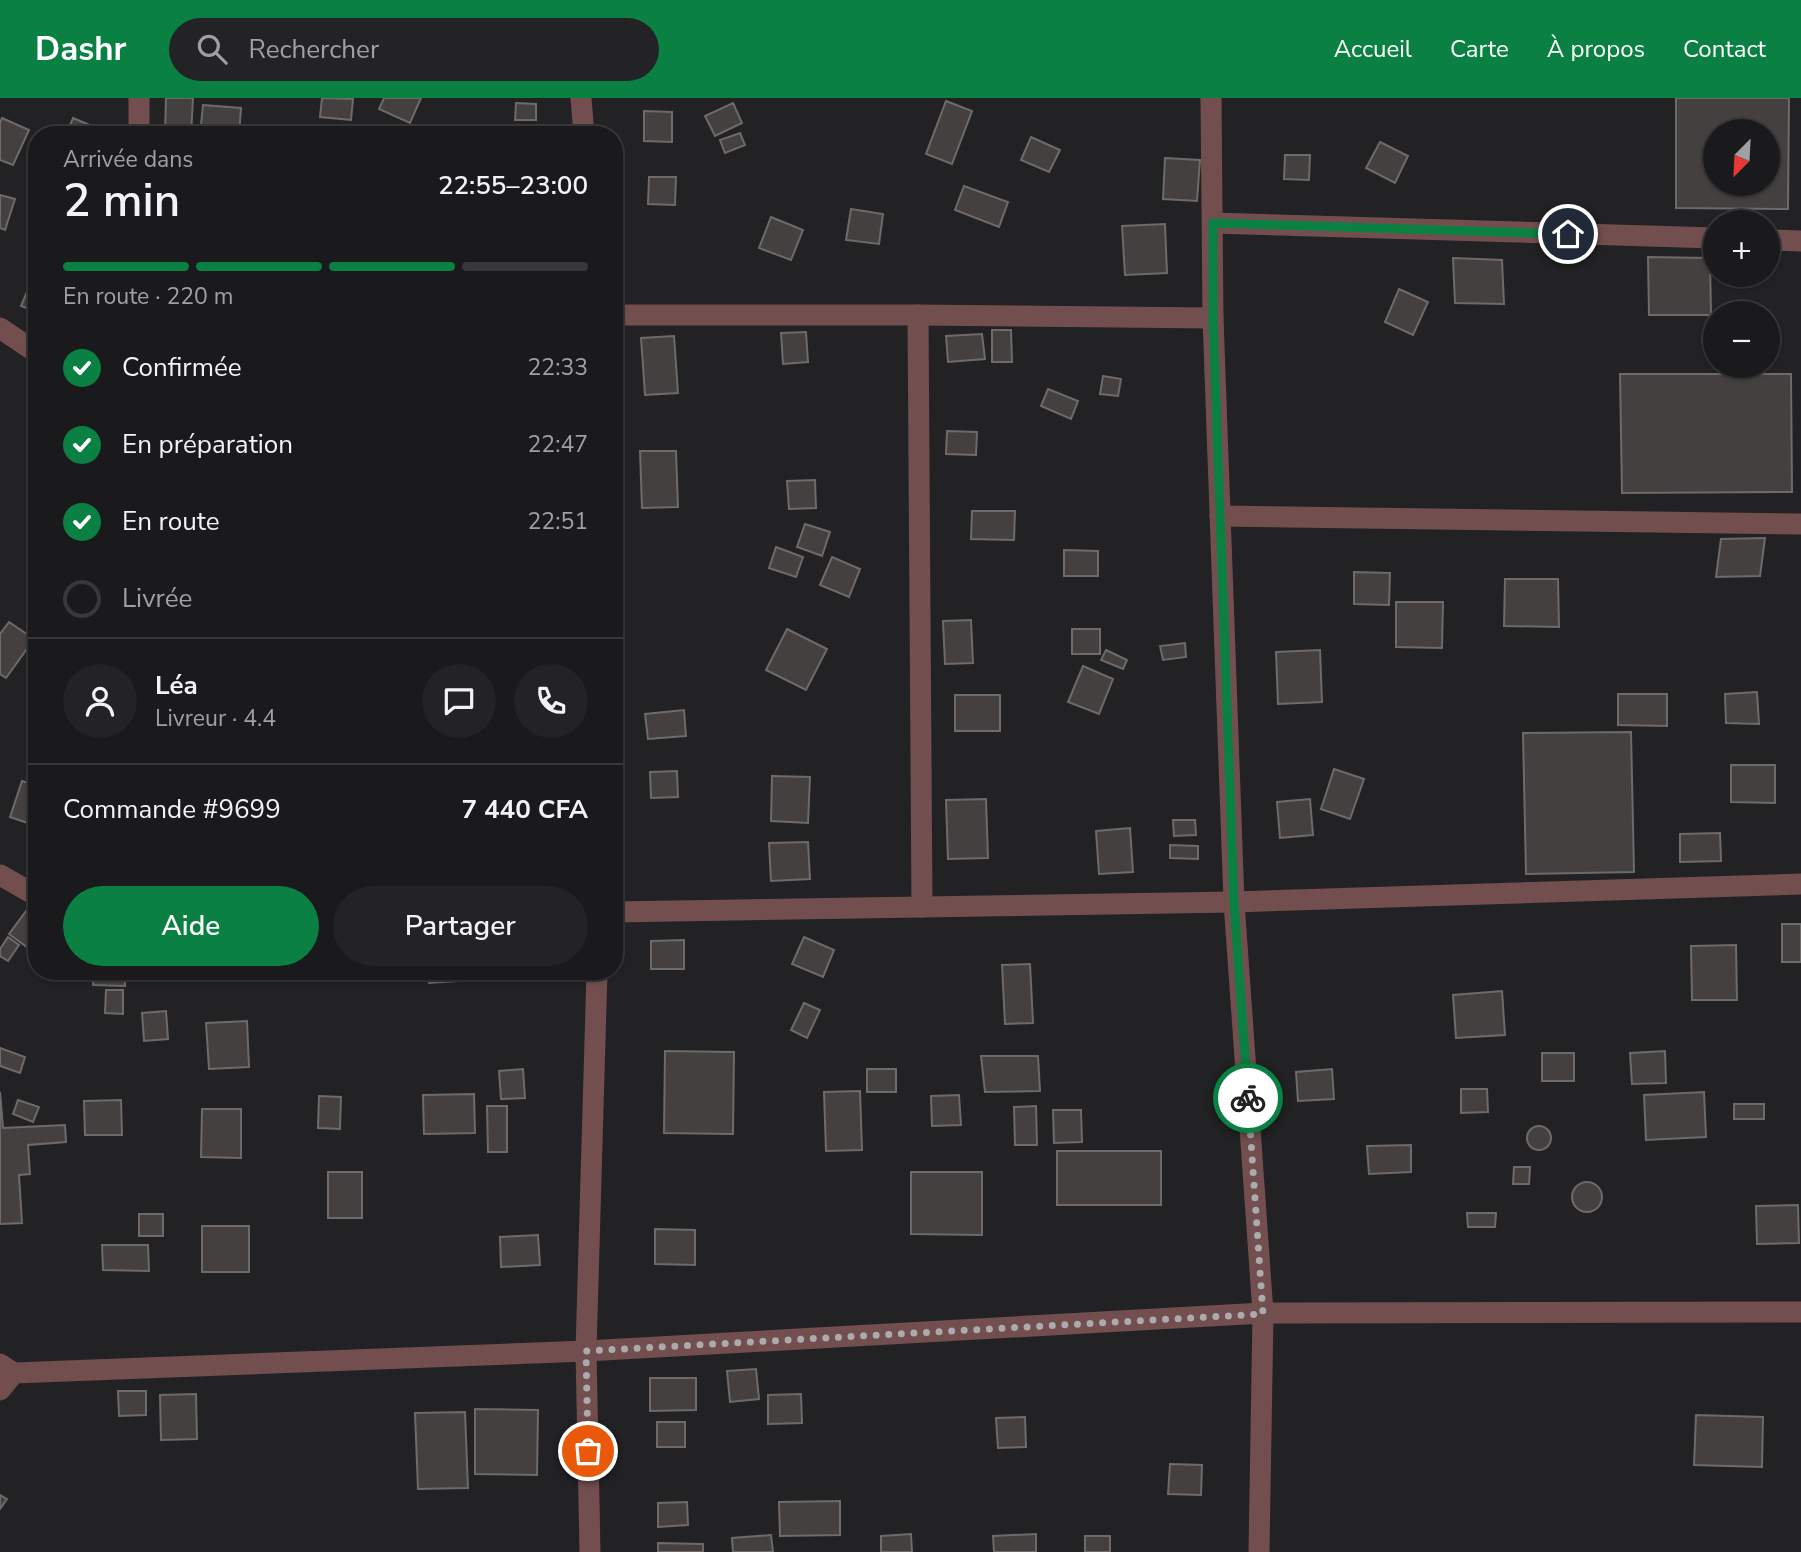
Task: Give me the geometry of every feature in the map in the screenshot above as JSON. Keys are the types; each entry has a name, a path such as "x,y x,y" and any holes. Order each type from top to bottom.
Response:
{"street":[{"path":"139,98 139,126"},
{"path":"582,98 584,126"},
{"path":"1211,98 1213,318 1234,902 1263,1314 1259,1552"},
{"path":"1213,223 1703,238"},
{"path":"1780,240 1801,241"},
{"path":"623,315 1213,318"},
{"path":"918,315 922,907"},
{"path":"0,328 28,347"},
{"path":"1220,516 1801,524"},
{"path":"0,875 28,891"},
{"path":"623,912 1234,902 1801,884"},
{"path":"590,1552 586,1351 597,980"},
{"path":"0,1390 7,1368 586,1351 1263,1314 1801,1312"}],"building":[{"path":"166,98 193,98 191,126 165,126"},
{"path":"322,98 353,99 351,120 320,117"},
{"path":"384,98 421,98 410,123 379,109"},
{"path":"1676,98 1789,98 1788,209 1676,208"},
{"path":"946,101 972,111 952,164 926,154"},
{"path":"516,103 536,104 536,120 515,120"},
{"path":"733,103 742,123 715,136 705,116"},
{"path":"203,105 241,108 240,126 201,126"},
{"path":"644,111 672,112 672,142 644,141"},
{"path":"2,118 28,130 13,165 0,160"},
{"path":"73,118 92,126 70,126"},
{"path":"740,133 745,145 725,153 720,140"},
{"path":"1031,137 1060,150 1049,172 1021,160"},
{"path":"1380,142 1408,156 1395,183 1366,168"},
{"path":"1285,155 1310,155 1309,180 1284,179"},
{"path":"1165,158 1200,160 1197,201 1163,199"},
{"path":"649,177 676,177 675,205 648,204"},
{"path":"964,186 1008,202 999,227 955,210"},
{"path":"0,195 15,199 5,230 0,228"},
{"path":"851,209 883,214 879,244 846,240"},
{"path":"771,217 803,230 791,260 759,248"},
{"path":"1165,224 1167,273 1125,275 1122,226"},
{"path":"1648,257 1703,258 1703,287 1711,287 1711,301 1703,301 1703,315 1649,315"},
{"path":"1453,258 1502,260 1504,304 1455,303"},
{"path":"28,289 28,309 21,306"},
{"path":"1399,289 1428,302 1413,335 1385,322"},
{"path":"992,330 1011,330 1012,362 992,362"},
{"path":"806,332 808,362 783,364 781,333"},
{"path":"982,334 985,359 948,362 946,336"},
{"path":"674,336 678,393 645,395 641,338"},
{"path":"1620,374 1780,378 1780,374 1791,374 1792,492 1622,493"},
{"path":"1103,376 1121,379 1118,396 1100,394"},
{"path":"1048,389 1078,401 1071,419 1041,406"},
{"path":"947,431 977,432 976,455 946,454"},
{"path":"640,451 676,451 678,507 642,508"},
{"path":"815,480 816,508 789,509 787,481"},
{"path":"972,511 1015,511 1014,540 971,539"},
{"path":"805,524 830,532 822,556 797,547"},
{"path":"1765,538 1760,576 1716,577 1721,539"},
{"path":"776,547 803,557 796,577 769,568"},
{"path":"1064,550 1098,551 1098,576 1064,576"},
{"path":"832,557 860,569 849,597 820,585"},
{"path":"1354,572 1390,573 1389,605 1354,604"},
{"path":"1505,579 1558,579 1559,627 1504,626"},
{"path":"1396,602 1443,602 1442,648 1396,647"},
{"path":"971,620 973,663 945,664 943,621"},
{"path":"9,622 28,635 28,647 6,678 0,674 0,634"},
{"path":"787,629 827,649 806,690 766,670"},
{"path":"1072,629 1100,629 1100,654 1072,654"},
{"path":"1185,643 1186,657 1163,660 1160,646"},
{"path":"1106,650 1127,660 1123,669 1101,660"},
{"path":"1320,650 1322,702 1278,704 1276,652"},
{"path":"1083,666 1113,679 1099,714 1068,702"},
{"path":"1757,692 1759,724 1726,723 1725,694"},
{"path":"1618,694 1667,694 1667,726 1618,725"},
{"path":"955,695 1000,695 1000,731 955,731"},
{"path":"684,710 686,736 648,739 645,714"},
{"path":"1631,732 1634,872 1526,874 1523,733"},
{"path":"1731,765 1775,765 1775,803 1731,802"},
{"path":"1334,769 1364,779 1350,819 1321,809"},
{"path":"677,771 678,797 651,798 650,772"},
{"path":"772,776 810,777 808,823 771,821"},
{"path":"22,781 28,783 28,823 10,817"},
{"path":"986,799 988,858 948,859 946,800"},
{"path":"1310,799 1313,835 1280,838 1277,802"},
{"path":"1173,820 1195,820 1196,835 1174,836"},
{"path":"1130,828 1133,872 1099,874 1096,831"},
{"path":"1720,833 1721,861 1680,862 1680,834"},
{"path":"808,842 810,879 771,881 769,843"},
{"path":"1170,845 1198,846 1198,859 1170,858"},
{"path":"26,911 28,912 28,948 9,934"},
{"path":"1782,924 1801,924 1801,962 1782,962"},
{"path":"8,937 19,945 8,961 0,956 0,949"},
{"path":"804,937 834,950 823,977 792,964"},
{"path":"684,940 684,969 651,969 651,941"},
{"path":"1736,945 1737,1000 1692,1000 1691,946"},
{"path":"1030,964 1033,1023 1005,1024 1002,965"},
{"path":"93,980 125,980 125,986 93,985"},
{"path":"429,980 472,980 429,983"},
{"path":"106,990 123,990 123,1014 105,1013"},
{"path":"1502,991 1505,1035 1456,1038 1453,995"},
{"path":"804,1003 820,1010 807,1038 791,1030"},
{"path":"166,1011 168,1039 144,1041 142,1013"},
{"path":"247,1021 249,1067 209,1069 206,1023"},
{"path":"0,1048 25,1057 20,1073 0,1066"},
{"path":"665,1051 734,1052 733,1134 664,1133"},
{"path":"1665,1051 1666,1083 1632,1084 1630,1053"},
{"path":"1542,1053 1574,1053 1574,1081 1542,1081"},
{"path":"981,1056 1038,1056 1040,1091 985,1092"},
{"path":"523,1069 525,1098 501,1099 499,1071"},
{"path":"867,1069 896,1069 896,1092 867,1092"},
{"path":"1332,1069 1334,1099 1298,1101 1296,1072"},
{"path":"1461,1089 1487,1089 1488,1112 1461,1113"},
{"path":"860,1091 862,1150 826,1151 824,1092"},
{"path":"0,1092 3,1128 65,1125 66,1142 28,1145 30,1174 19,1175 22,1223 0,1224"},
{"path":"1704,1092 1706,1137 1646,1140 1644,1095"},
{"path":"474,1094 475,1133 424,1134 423,1095"},
{"path":"959,1095 961,1125 932,1126 931,1096"},
{"path":"319,1096 341,1097 340,1129 318,1128"},
{"path":"18,1100 39,1107 33,1122 13,1114"},
{"path":"121,1100 122,1135 85,1135 84,1101"},
{"path":"1734,1104 1764,1104 1764,1119 1734,1119"},
{"path":"487,1106 507,1106 507,1152 488,1152"},
{"path":"1036,1106 1037,1145 1015,1145 1014,1107"},
{"path":"202,1109 241,1109 241,1158 201,1157"},
{"path":"1053,1110 1081,1110 1082,1142 1054,1143"},
{"path":"1539,1126 1548,1129 1551,1138 1548,1147 1539,1150 1530,1147 1527,1138 1530,1129"},
{"path":"1411,1145 1411,1172 1369,1174 1367,1146"},
{"path":"1057,1151 1161,1151 1161,1205 1057,1205"},
{"path":"1514,1167 1530,1167 1529,1184 1513,1184"},
{"path":"328,1172 362,1172 362,1218 328,1218"},
{"path":"911,1172 982,1172 982,1235 911,1234"},
{"path":"1587,1182 1598,1186 1602,1197 1598,1208 1587,1212 1576,1208 1572,1197 1576,1186"},
{"path":"1798,1205 1799,1243 1757,1244 1756,1206"},
{"path":"1467,1213 1496,1213 1495,1227 1468,1227"},
{"path":"139,1214 163,1214 163,1236 139,1236"},
{"path":"202,1226 249,1226 249,1272 202,1272"},
{"path":"655,1229 695,1230 695,1265 655,1264"},
{"path":"538,1235 540,1265 501,1267 500,1237"},
{"path":"102,1245 148,1245 149,1271 103,1270"},
{"path":"756,1369 759,1399 730,1402 727,1371"},
{"path":"650,1378 696,1378 696,1410 650,1411"},
{"path":"118,1391 146,1391 146,1415 119,1416"},
{"path":"196,1394 197,1439 161,1440 160,1395"},
{"path":"801,1394 802,1423 768,1424 768,1395"},
{"path":"475,1409 538,1410 537,1475 475,1474"},
{"path":"465,1412 468,1488 418,1489 415,1413"},
{"path":"1696,1415 1763,1417 1762,1467 1694,1465"},
{"path":"1025,1417 1026,1447 998,1448 996,1418"},
{"path":"657,1422 685,1422 685,1447 657,1447"},
{"path":"1170,1464 1202,1465 1201,1495 1168,1494"},
{"path":"0,1495 7,1499 0,1509"},
{"path":"840,1501 840,1535 780,1536 779,1502"},
{"path":"687,1502 688,1525 658,1527 658,1503"},
{"path":"911,1534 912,1552 881,1552 881,1536"},
{"path":"1036,1534 1036,1552 994,1552 993,1536"},
{"path":"771,1535 773,1552 733,1552 732,1538"},
{"path":"1085,1536 1110,1536 1110,1552 1085,1552"},
{"path":"658,1543 703,1544 703,1552 658,1552"}],"way so far":[{"path":"588,1451 586,1351 1263,1314 1248,1098"}],"route":[{"path":"1248,1098 1234,902 1213,318 1213,223 1568,234"}]}
